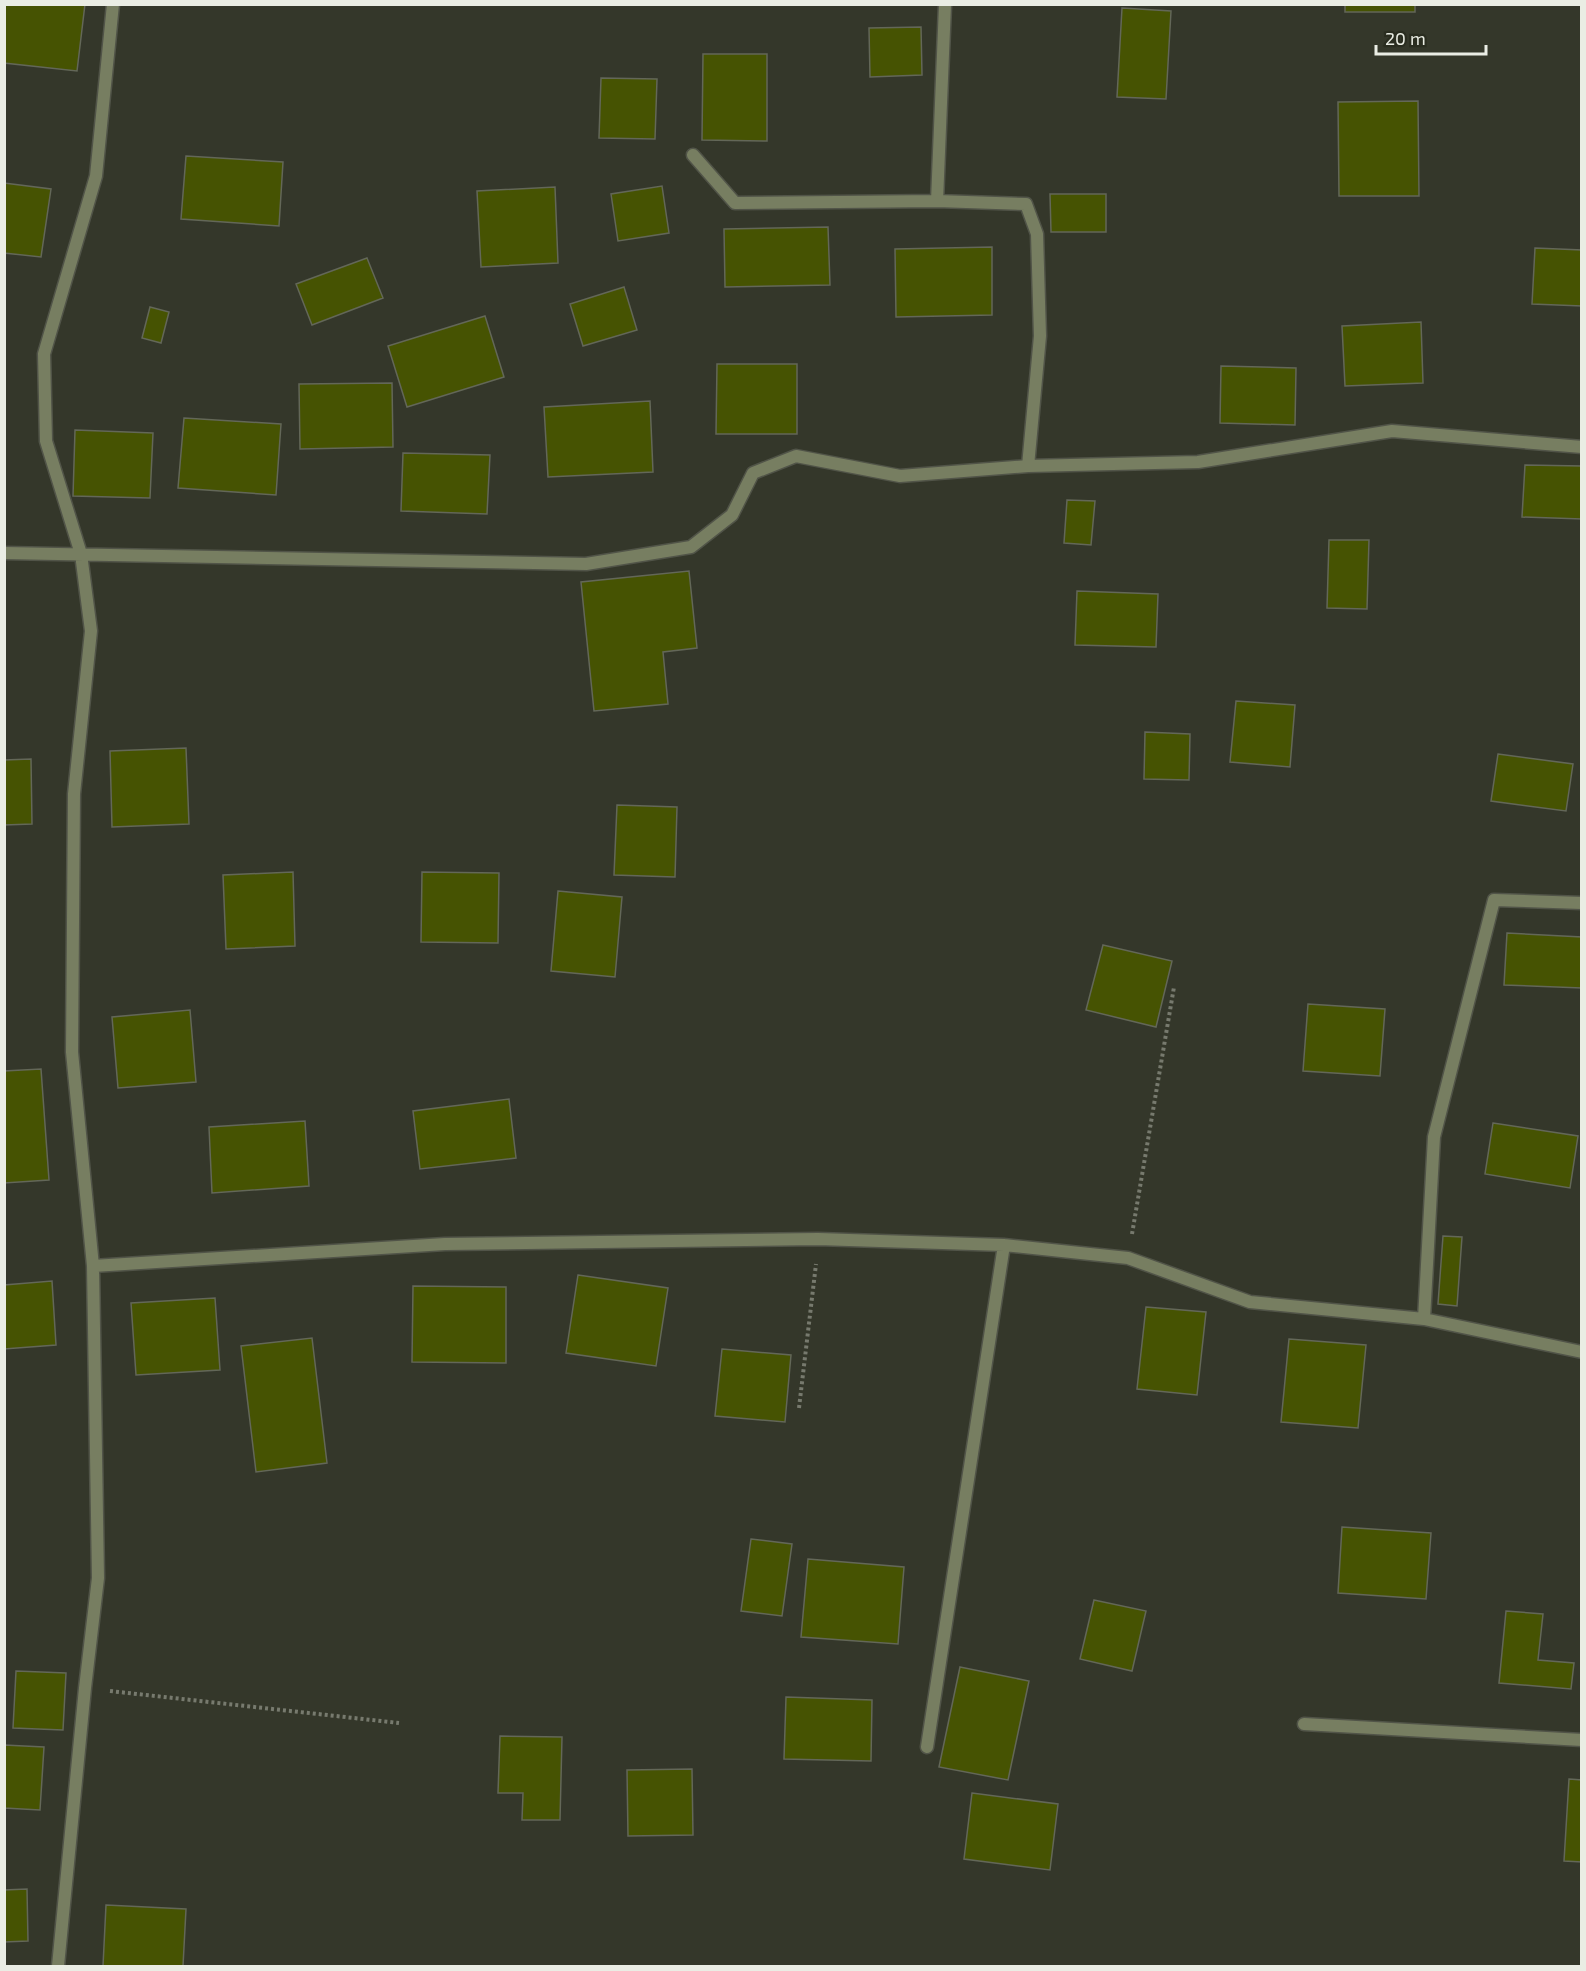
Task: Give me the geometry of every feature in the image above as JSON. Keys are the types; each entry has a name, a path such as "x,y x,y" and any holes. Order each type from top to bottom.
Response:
{"street":[{"path":"58,1966 98,1578 93,1266 72,1052 74,794 91,631 81,554 46,441 44,354 96,176 113,4"},
{"path":"937,201 945,5"},
{"path":"693,155 735,203 937,201 1026,204 1037,234 1040,336 1028,466"},
{"path":"4,553 586,564 691,547 732,515 753,473 796,456 900,476 1028,466 1198,462 1392,431 1581,447"},
{"path":"1424,1319 1434,1137 1494,900 1581,903"},
{"path":"93,1266 445,1244 818,1239 1004,1245 1128,1258 1250,1302 1424,1319 1581,1352"},
{"path":"927,1747 1004,1245"},
{"path":"1304,1724 1581,1740"}],"path":[{"path":"1128,1258 1174,987"},
{"path":"799,1408 818,1239"},
{"path":"85,1688 399,1723"}],"building":[{"path":"4,4 85,4 77,71 4,63"},
{"path":"1345,4 1415,4 1415,12 1345,12"},
{"path":"1122,8 1171,11 1166,99 1117,97"},
{"path":"921,27 922,75 870,77 869,28"},
{"path":"703,54 767,54 767,141 702,140"},
{"path":"601,78 657,79 655,139 599,138"},
{"path":"1418,101 1419,196 1339,196 1338,102"},
{"path":"186,156 283,162 279,226 181,219"},
{"path":"4,183 51,189 41,257 4,253"},
{"path":"662,186 669,233 618,241 611,194"},
{"path":"555,187 558,263 481,267 477,191"},
{"path":"1050,194 1106,194 1106,232 1051,232"},
{"path":"828,227 830,285 725,287 724,229"},
{"path":"992,247 992,315 896,317 895,249"},
{"path":"1535,248 1582,250 1582,306 1532,304"},
{"path":"367,258 383,298 312,325 296,284"},
{"path":"624,287 637,330 583,346 570,304"},
{"path":"150,307 169,312 161,343 142,338"},
{"path":"485,316 504,377 407,407 388,346"},
{"path":"1421,322 1423,383 1345,386 1342,326"},
{"path":"717,364 797,364 797,434 716,434"},
{"path":"1221,366 1296,368 1295,425 1220,423"},
{"path":"392,383 393,447 300,449 299,384"},
{"path":"650,401 653,472 548,477 544,407"},
{"path":"184,418 281,424 276,495 178,488"},
{"path":"75,430 153,433 150,498 73,496"},
{"path":"403,453 490,455 487,514 401,511"},
{"path":"1525,465 1582,466 1582,519 1522,517"},
{"path":"1067,500 1095,501 1091,545 1064,543"},
{"path":"1329,540 1369,540 1367,609 1327,608"},
{"path":"689,571 697,648 663,652 668,704 594,711 581,582"},
{"path":"1077,591 1158,594 1156,647 1075,645"},
{"path":"1236,701 1295,705 1290,767 1230,762"},
{"path":"1145,732 1190,734 1189,780 1144,779"},
{"path":"186,748 189,824 112,827 110,751"},
{"path":"1498,754 1573,764 1566,811 1491,801"},
{"path":"31,759 32,824 4,825 4,760"},
{"path":"617,805 677,807 675,877 614,875"},
{"path":"293,872 295,946 226,949 223,875"},
{"path":"422,872 499,873 498,943 421,942"},
{"path":"558,891 622,897 615,977 551,971"},
{"path":"1507,933 1582,937 1582,988 1504,985"},
{"path":"1103,945 1172,961 1156,1027 1086,1010"},
{"path":"1308,1004 1385,1009 1380,1076 1303,1071"},
{"path":"190,1010 196,1082 118,1088 112,1017"},
{"path":"41,1069 49,1180 4,1183 4,1071"},
{"path":"509,1099 516,1158 420,1169 413,1111"},
{"path":"305,1121 309,1186 212,1193 209,1127"},
{"path":"1493,1123 1578,1136 1570,1188 1485,1174"},
{"path":"1443,1236 1462,1237 1457,1306 1438,1304"},
{"path":"578,1275 668,1288 656,1366 566,1353"},
{"path":"52,1281 56,1345 4,1349 4,1285"},
{"path":"413,1286 506,1287 506,1363 412,1362"},
{"path":"215,1298 220,1370 136,1375 131,1303"},
{"path":"1146,1307 1206,1312 1197,1395 1137,1389"},
{"path":"312,1338 327,1463 256,1472 241,1346"},
{"path":"1289,1339 1366,1345 1358,1428 1281,1422"},
{"path":"722,1349 791,1355 785,1422 715,1416"},
{"path":"1342,1527 1431,1533 1426,1599 1338,1593"},
{"path":"751,1539 792,1544 782,1616 741,1611"},
{"path":"808,1559 904,1567 898,1644 801,1637"},
{"path":"1094,1600 1146,1611 1132,1671 1080,1659"},
{"path":"1506,1611 1543,1614 1538,1660 1574,1663 1571,1689 1499,1683"},
{"path":"960,1667 1029,1681 1008,1780 939,1767"},
{"path":"16,1671 66,1673 63,1730 13,1728"},
{"path":"786,1697 872,1700 871,1761 784,1759"},
{"path":"500,1736 562,1737 560,1820 522,1820 523,1793 498,1793"},
{"path":"4,1745 44,1747 40,1810 4,1808"},
{"path":"692,1769 693,1835 628,1836 627,1770"},
{"path":"1569,1779 1582,1780 1582,1862 1564,1861"},
{"path":"972,1793 1058,1804 1050,1870 964,1859"},
{"path":"27,1889 28,1941 4,1942 4,1890"},
{"path":"106,1905 186,1909 183,1966 103,1966"}]}
